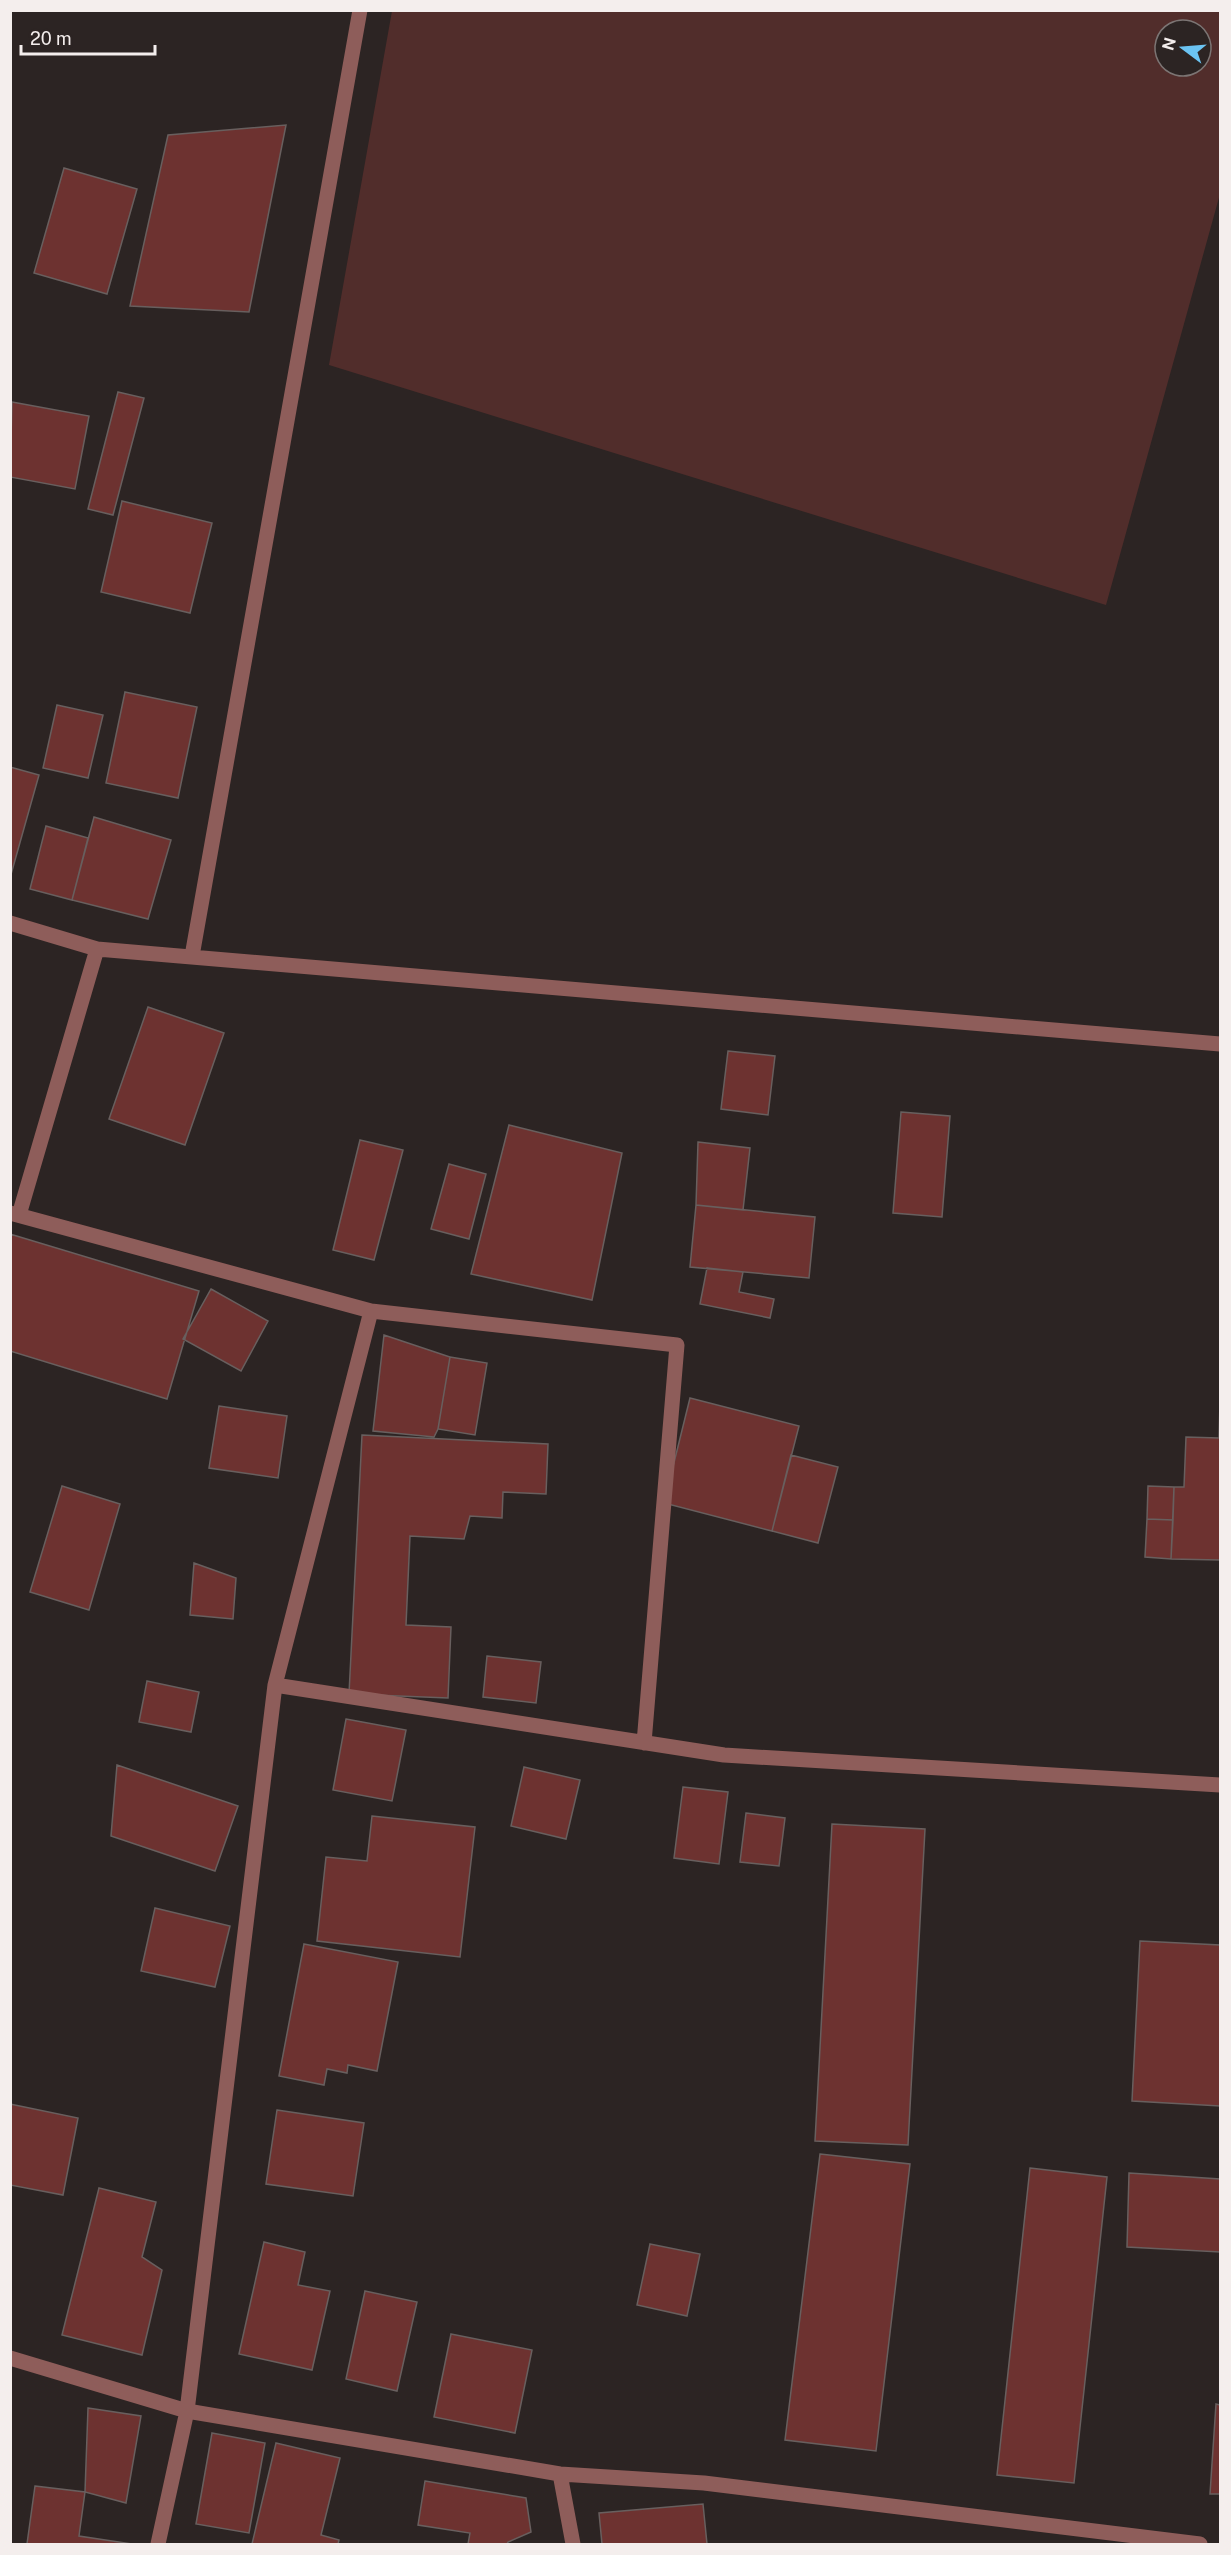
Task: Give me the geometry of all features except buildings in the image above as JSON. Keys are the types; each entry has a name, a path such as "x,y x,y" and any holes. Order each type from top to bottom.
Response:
{"street":[{"path":"192,956 360,10"},
{"path":"10,923 97,949 1221,1044"},
{"path":"97,949 15,1214 371,1311 677,1345 644,1743"},
{"path":"158,2544 187,2410 275,1685 371,1311"},
{"path":"275,1685 724,1755 1221,1785"},
{"path":"10,2358 187,2410 560,2474 704,2483 1200,2544"},
{"path":"560,2474 573,2544"}],"shaded area":[{"path":"392,11 1220,11 1220,194 1106,605 329,365"}]}
